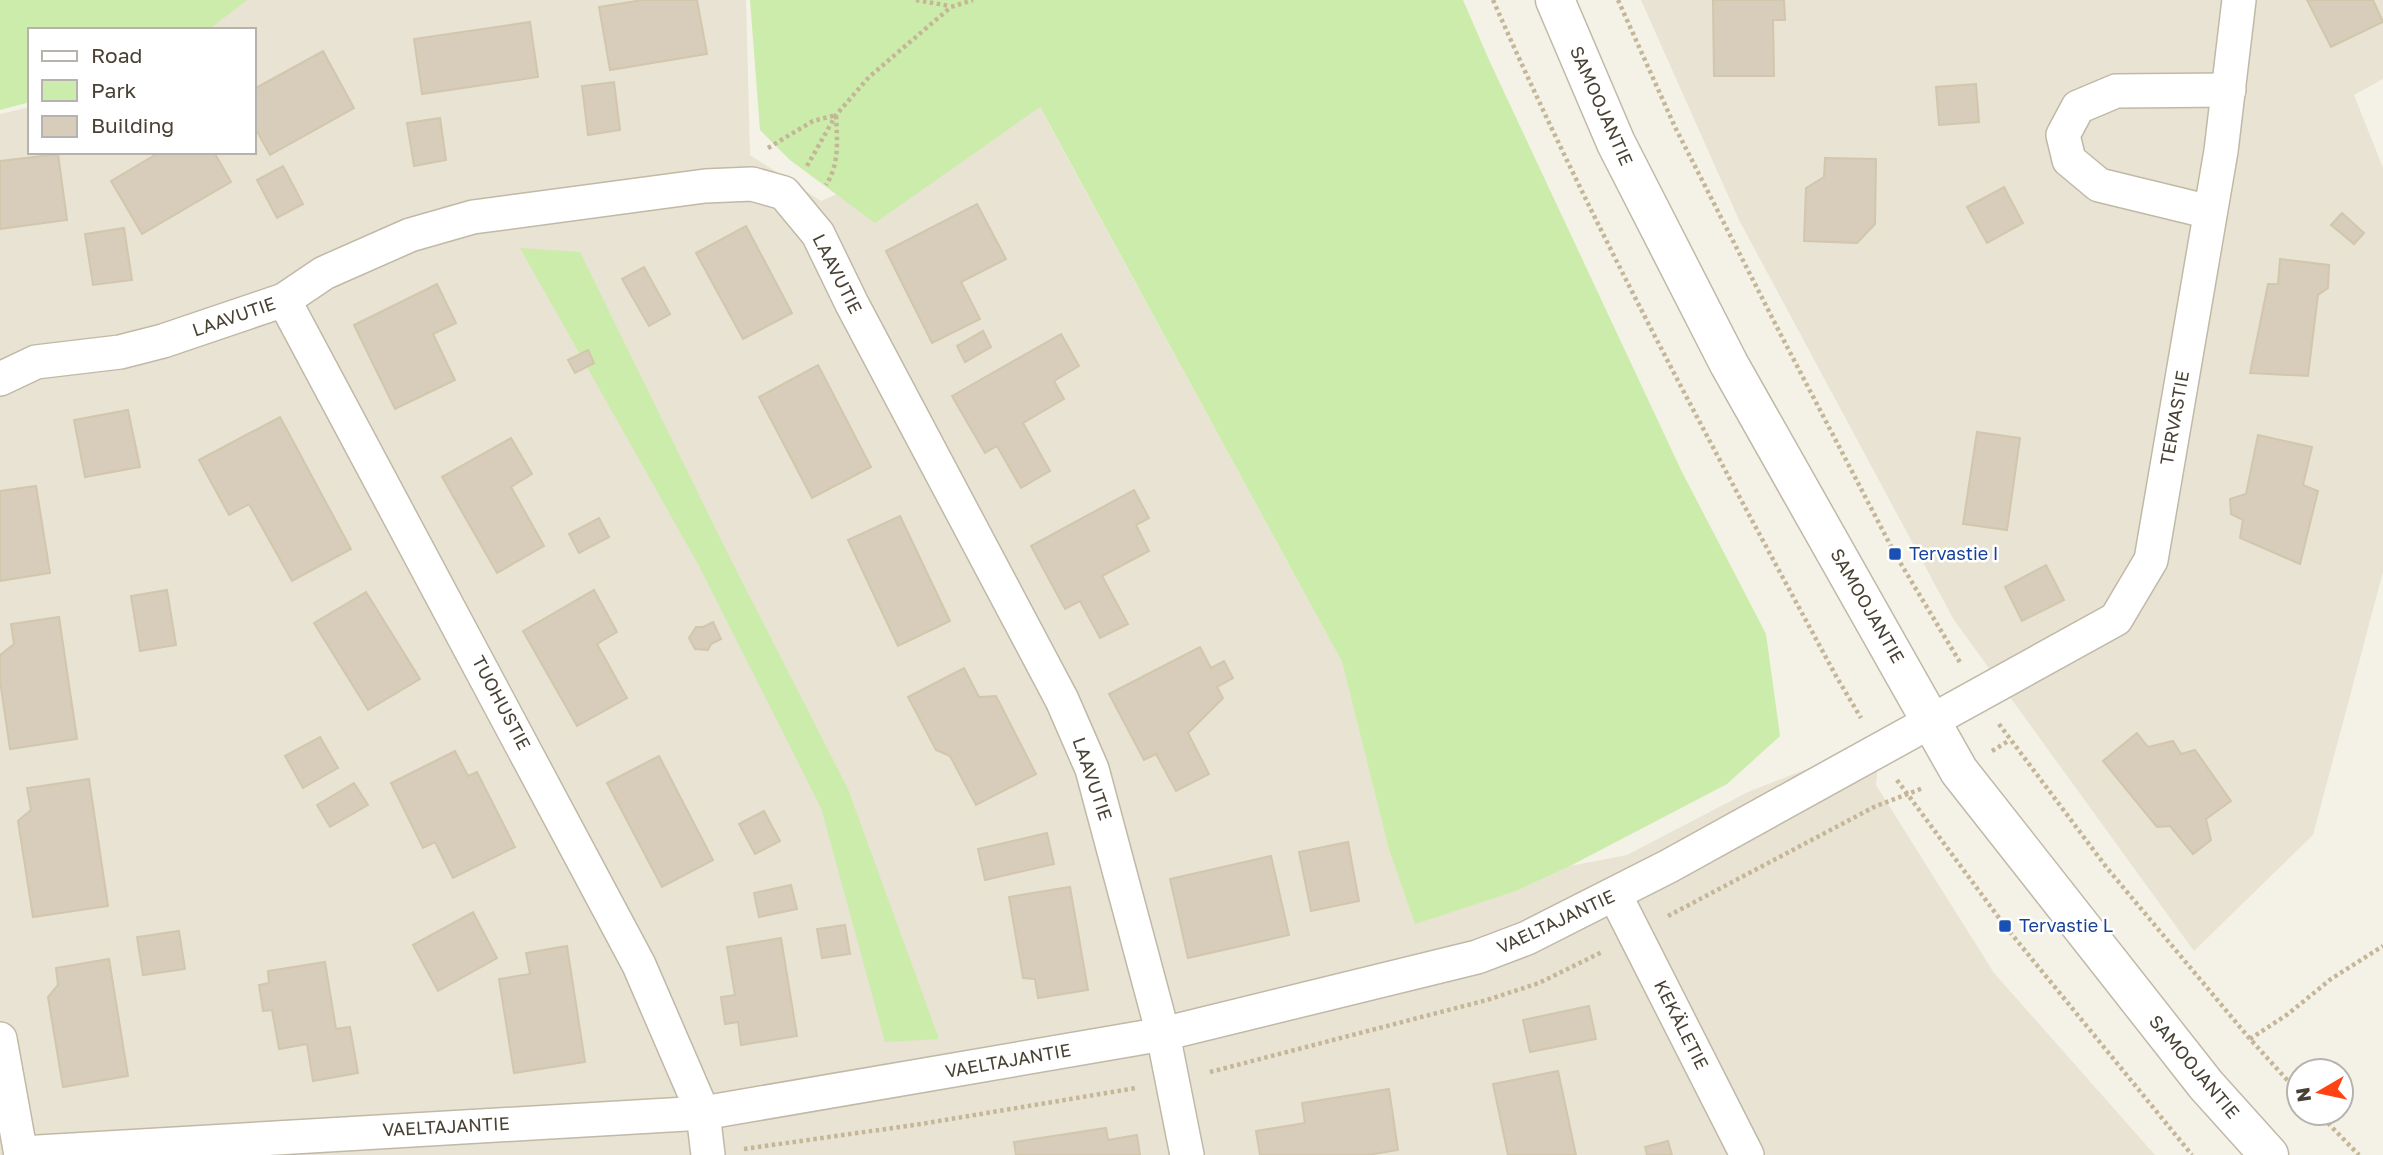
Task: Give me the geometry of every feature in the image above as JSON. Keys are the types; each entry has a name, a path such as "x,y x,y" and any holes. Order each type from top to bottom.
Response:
{"street":[{"name":"SAMOOJANTIE","path":"1555,0 1616,143 1729,364 1959,771 2206,1085 2269,1155"},
{"name":"TERVASTIE","path":"1932,721 2116,619 2151,560 2210,212 2229,90 2239,0"},
{"path":"2210,212 2099,185 2068,160 2063,135 2078,107 2116,91 2229,90"},
{"name":"LAAVUTIE","path":"0,379 36,362 120,352 163,341 284,300 324,273 348,262 410,236 473,217 705,186 752,184 785,193 818,234 852,304 1062,700 1092,769 1163,1034 1187,1155"},
{"name":"TUOHUSTIE","path":"284,300 633,953 703,1113 708,1155"},
{"name":"VAELTAJANTIE","path":"21,1154 703,1113 1163,1034 1477,957 1527,938 1615,895 1932,721"},
{"name":"KEKÄLETIE","path":"1615,895 1747,1155"},
{"path":"0,1039 21,1154"}],"path":[{"path":"916,0 951,6 973,0"},
{"path":"1618,0 1675,127 1895,554 1980,695 2010,740 2107,868 2285,1078"},
{"path":"785,193 805,171 836,115 869,77 951,6"},
{"path":"759,154 813,121 836,115"},
{"path":"824,189 834,173 838,147 836,115"},
{"path":"2250,1039 2288,1014 2331,979 2383,946"},
{"path":"2332,1127 2359,1155"}],"shaded area":[{"path":"246,0 746,0 750,155 821,201 1039,106 1342,662 1389,850 1415,923 1516,891 1570,866 1627,855 1748,792 1843,755 1879,750 1876,785 1994,973 2155,1155 0,1155 0,114 28,107 28,154 256,154 256,28 210,28"},
{"path":"1641,0 2383,0 2383,79 2354,95 2383,168 2383,572 2313,835 2194,951 1954,620 1739,220"}],"green space":[{"path":"0,0 247,0 211,28 28,28 28,103 0,110"},
{"path":"750,0 1463,0 1681,470 1766,634 1780,736 1727,784 1570,866 1516,891 1415,924 1389,850 1342,662 1040,107 875,223 790,160 760,130"},
{"path":"520,248 580,252 726,550 848,789 939,1039 885,1042 821,808 698,564"}],"building":[{"path":"642,0 697,0 707,54 610,70 599,7"},
{"path":"1713,0 1784,0 1785,20 1773,20 1774,76 1714,76"},
{"path":"2307,0 2373,0 2383,22 2331,47"},
{"path":"530,22 538,77 422,94 414,39"},
{"path":"323,51 354,108 270,155 256,130 256,88"},
{"path":"614,82 620,130 588,135 582,86"},
{"path":"1976,84 1979,122 1939,125 1936,87"},
{"path":"440,118 446,160 414,166 407,123"},
{"path":"58,154 67,220 0,229 0,161"},
{"path":"157,154 215,154 231,182 142,234 111,181"},
{"path":"1825,158 1876,159 1875,224 1857,243 1804,241 1806,188 1824,177"},
{"path":"283,166 303,204 277,218 257,180"},
{"path":"2004,187 2023,223 1987,243 1967,207"},
{"path":"977,204 1006,259 961,282 980,319 932,343 886,251"},
{"path":"2342,213 2364,233 2354,244 2331,225"},
{"path":"746,226 792,313 743,339 696,253"},
{"path":"124,228 132,280 93,285 85,234"},
{"path":"2280,259 2329,265 2328,288 2318,295 2308,376 2250,373 2268,284 2278,284"},
{"path":"644,267 670,314 649,326 622,279"},
{"path":"437,284 456,323 433,334 455,380 395,409 354,325"},
{"path":"983,331 991,347 965,362 957,346"},
{"path":"1061,334 1079,366 1054,381 1064,399 1023,423 1050,471 1021,488 997,446 985,453 952,396"},
{"path":"588,350 594,363 575,373 568,360"},
{"path":"818,365 871,467 812,498 759,397"},
{"path":"128,410 140,467 85,477 74,420"},
{"path":"280,417 351,549 292,581 249,504 229,515 199,460"},
{"path":"1977,432 2020,438 2007,530 1963,524"},
{"path":"2258,435 2312,447 2303,485 2318,491 2300,564 2240,538 2243,520 2231,514 2230,499 2246,494"},
{"path":"511,438 532,474 511,487 544,546 497,573 442,477"},
{"path":"36,486 50,573 0,581 0,491"},
{"path":"1134,490 1149,518 1136,525 1149,551 1102,576 1128,624 1100,638 1080,601 1065,609 1031,546"},
{"path":"900,516 950,621 898,646 848,540"},
{"path":"599,518 609,537 579,553 569,534"},
{"path":"2046,565 2064,600 2022,621 2005,587"},
{"path":"167,590 176,645 140,651 131,596"},
{"path":"594,590 617,632 597,644 627,698 577,726 523,631"},
{"path":"366,592 420,679 368,710 314,623"},
{"path":"59,617 77,739 10,749 0,681 0,655 14,644 11,624"},
{"path":"713,622 721,639 711,644 708,650 695,649 689,638 696,627"},
{"path":"1200,647 1211,668 1224,661 1233,678 1217,687 1223,698 1188,733 1209,774 1176,791 1156,754 1144,760 1109,694"},
{"path":"964,668 979,697 996,696 1036,774 976,805 950,756 936,750 908,697"},
{"path":"2137,733 2148,747 2173,741 2181,754 2195,750 2231,801 2206,819 2211,840 2193,854 2170,826 2157,827 2103,761"},
{"path":"320,737 338,768 303,788 285,756"},
{"path":"455,751 468,776 477,772 515,847 453,878 435,842 423,848 391,783"},
{"path":"659,756 713,860 662,887 607,783"},
{"path":"89,779 108,906 33,917 18,821 31,810 27,788"},
{"path":"354,783 368,805 330,827 317,805"},
{"path":"764,811 780,841 755,854 739,824"},
{"path":"1047,833 1054,864 985,880 978,849"},
{"path":"1348,842 1359,901 1311,911 1299,852"},
{"path":"1271,856 1289,935 1188,958 1170,879"},
{"path":"791,885 797,909 759,917 754,893"},
{"path":"1070,887 1088,990 1038,998 1035,979 1023,978 1009,897"},
{"path":"473,912 497,958 438,991 413,945"},
{"path":"845,925 850,954 822,958 817,929"},
{"path":"179,931 185,969 143,975 137,937"},
{"path":"781,938 797,1036 741,1045 738,1022 725,1024 721,997 735,995 727,947"},
{"path":"567,946 585,1062 514,1073 499,979 530,974 526,953"},
{"path":"109,959 128,1076 63,1087 48,997 58,985 56,968"},
{"path":"325,962 336,1029 350,1027 358,1073 313,1081 307,1044 279,1049 272,1010 263,1011 259,985 269,983 268,971"},
{"path":"1589,1006 1596,1039 1530,1052 1523,1020"},
{"path":"1558,1071 1576,1155 1508,1155 1493,1084"},
{"path":"1389,1089 1398,1150 1367,1155 1260,1155 1256,1131 1305,1123 1302,1103"},
{"path":"1106,1128 1108,1140 1137,1135 1140,1155 1016,1155 1014,1142"},
{"path":"1668,1141 1672,1155 1647,1155 1645,1147"}],"place":[{"name":"Tervastie I","path":"1895,554"},
{"name":"Tervastie L","path":"2005,926"}]}
